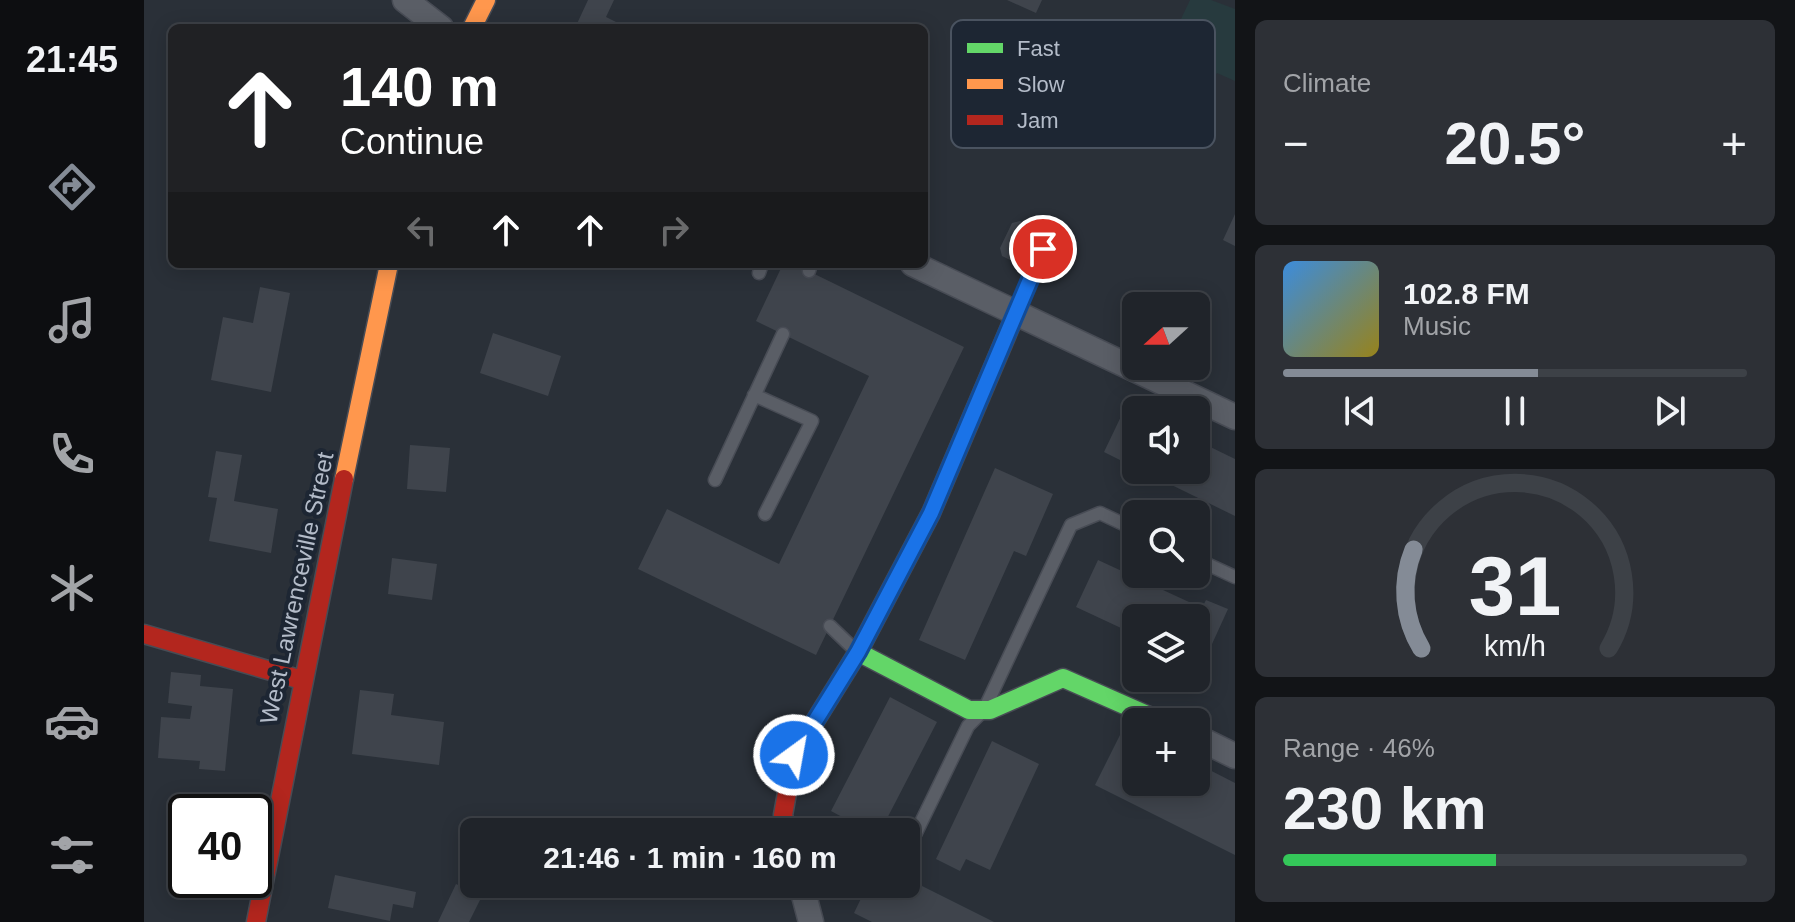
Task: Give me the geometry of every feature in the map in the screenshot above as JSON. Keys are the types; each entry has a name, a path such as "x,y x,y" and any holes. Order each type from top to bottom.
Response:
{"street":[{"path":"405,0 436,24"},
{"path":"474,24 486,0"},
{"name":"West Lawrenceville Street","path":"256,922 302,680 388,268"},
{"path":"921,268 1235,417"},
{"path":"784,818 794,755 858,652 931,513 1016,313"},
{"path":"144,634 302,680"},
{"path":"858,652 969,710 984,710 1063,678 1131,708"},
{"path":"1210,744 1235,756"},
{"path":"805,898 811,922"}],"lane":[{"path":"1016,313 1043,249"},
{"path":"715,480 783,334"},
{"path":"754,395 812,421 765,514"},
{"path":"920,825 968,726 984,710 1071,525 1100,513 1122,523"},
{"path":"1210,565 1235,577"},
{"path":"830,626 858,652"}],"green space":[{"path":"1190,0 1211,0 1235,9 1235,81 1217,73 1215,75 1215,20 1181,20"}],"building":[{"path":"588,0 614,0 606,17 620,24 577,24"},
{"path":"1007,0 1042,0 1036,13"},
{"path":"1235,214 1235,246 1223,240"},
{"path":"1020,221 1042,233 1025,267 1002,256 1000,248 1012,223"},
{"path":"781,268 802,268 964,347 816,655 638,569 667,509 779,564 869,376 756,321"},
{"path":"260,287 290,293 271,392 211,380 223,317 253,323"},
{"path":"493,333 561,356 548,396 480,373"},
{"path":"1122,414 1122,461 1104,452"},
{"path":"410,445 450,448 446,492 407,489"},
{"path":"1210,447 1235,459 1235,516 1210,504 1210,500 1202,500 1170,484 1210,484"},
{"path":"216,451 242,455 234,501 278,509 271,553 209,541 217,498 208,497"},
{"path":"995,468 1053,494 1026,556 1014,551 965,660 919,640"},
{"path":"392,558 437,564 432,600 388,594"},
{"path":"1098,560 1122,571 1122,588 1159,588 1193,604 1122,604 1122,628 1076,607"},
{"path":"1206,600 1228,609 1210,648 1210,604 1204,604"},
{"path":"171,672 201,675 200,686 233,689 225,771 199,769 200,761 158,758 161,717 190,719 192,706 168,703"},
{"path":"360,690 394,694 391,715 444,722 439,765 352,754"},
{"path":"890,697 937,722 887,818 844,818 831,811"},
{"path":"1122,731 1122,796 1210,796 1210,770 1235,783 1235,855 1095,785"},
{"path":"992,741 1039,764 990,870 966,859 960,871 936,859"},
{"path":"335,875 416,892 413,908 393,904 390,921 328,908"},
{"path":"456,884 460,886 460,898 481,898 469,922 438,922"},
{"path":"920,885 994,922 872,922 854,913 861,898 920,898"}],"traffic: fast":[{"path":"858,652 969,710 990,710 1063,678 1131,708"}],"traffic: slow":[{"path":"474,24 486,0"},
{"path":"344,479 388,268"}],"traffic: jam":[{"path":"784,818 794,755 858,652 931,513 1016,313"},
{"path":"256,922 344,479"},
{"path":"144,634 302,680"}],"route":[{"path":"794,755 858,652 931,513 1043,249"}]}
